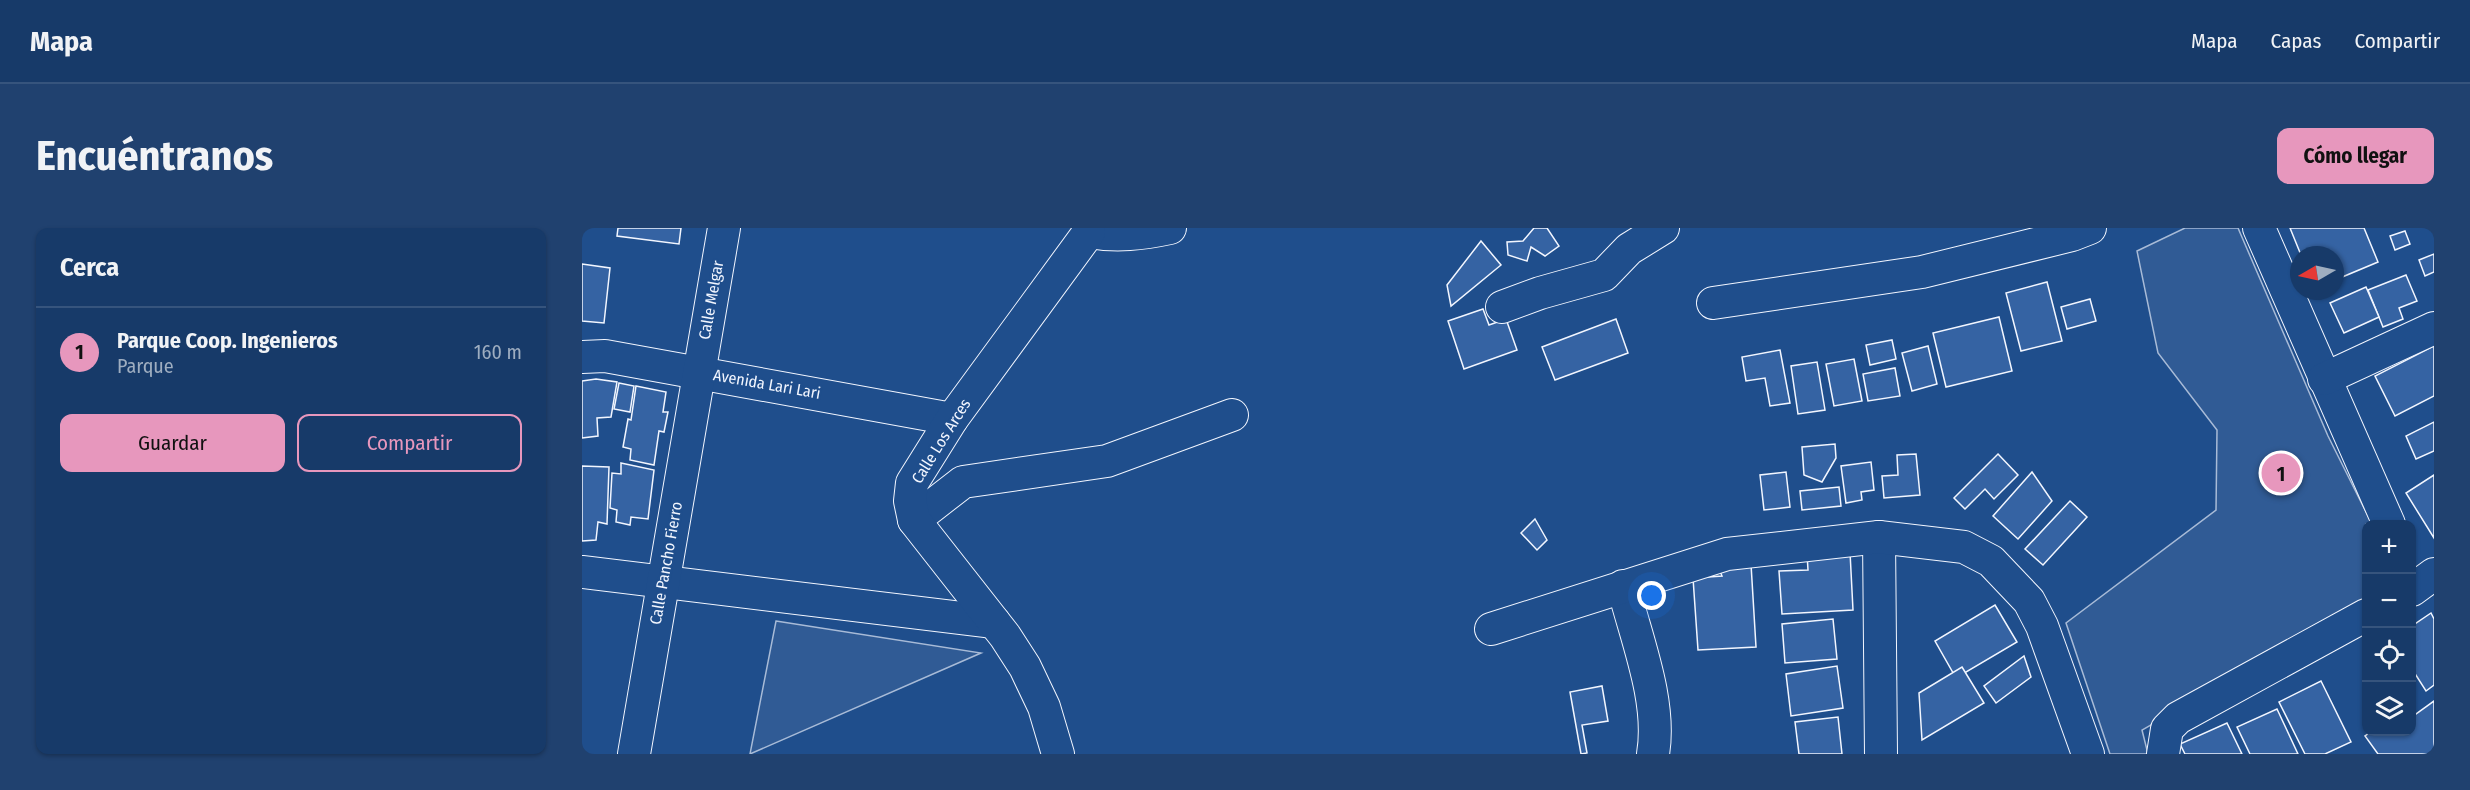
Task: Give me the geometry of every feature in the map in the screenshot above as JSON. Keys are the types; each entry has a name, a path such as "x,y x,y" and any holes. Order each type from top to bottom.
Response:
{"street":[{"name":"Calle Melgar","path":"698,372 724,228"},
{"path":"1087,230 1107,235 1124,235 1170,228"},
{"path":"1502,307 1540,293 1604,275 1629,249 1663,228"},
{"path":"2259,228 2387,520"},
{"name":"Calle Los Arces","path":"914,520 910,501 912,483 952,419 1087,230"},
{"path":"1713,303 1922,272 2077,230"},
{"path":"2324,378 2434,328"},
{"name":"Avenida Lari Lari","path":"582,357 604,356 952,419"},
{"name":"Calle Pancho Fierro","path":"633,754 698,372"},
{"path":"1058,754 1044,706 1025,667 994,622 914,520 963,482 1107,461 1232,416"},
{"path":"1879,537 1881,754"},
{"path":"1491,629 1727,554 1879,537 1964,547 1991,561 2029,601 2042,626 2088,754"},
{"path":"582,572 994,622"},
{"path":"1623,586 1654,709 1653,754"},
{"path":"2163,754 2167,729 2178,718 2362,618"}],"shaded area":[{"path":"2185,228 2238,228 2328,436 2370,520 2362,520 2362,604 2142,730 2148,754 2110,754 2066,623 2216,510 2217,430 2158,353 2137,251"},
{"path":"776,621 981,653 750,754"}],"building":[{"path":"618,228 681,228 679,244 617,236"},
{"path":"1534,228 1547,228 1559,246 1545,256 1531,247 1527,261 1508,255 1507,242 1523,241"},
{"path":"2290,228 2364,228 2378,262 2344,276 2344,246 2297,246"},
{"path":"2405,231 2410,244 2395,250 2390,236"},
{"path":"1481,241 1501,265 1451,306 1447,285"},
{"path":"2434,254 2434,272 2425,276 2419,260"},
{"path":"582,264 610,268 604,323 582,321"},
{"path":"2406,275 2417,301 2399,308 2403,319 2383,327 2368,290"},
{"path":"2047,282 2062,341 2021,351 2006,293"},
{"path":"2366,287 2379,317 2344,333 2330,303 2344,300 2344,297"},
{"path":"2090,299 2096,321 2067,329 2061,307"},
{"path":"1483,309 1489,325 1506,319 1517,350 1464,369 1448,321"},
{"path":"1999,317 2012,371 1946,387 1933,333"},
{"path":"1616,319 1628,353 1555,380 1542,347"},
{"path":"1892,340 1896,359 1870,365 1866,345"},
{"path":"1928,346 1937,384 1912,391 1902,353"},
{"path":"2434,346 2434,396 2395,416 2375,376"},
{"path":"1780,350 1790,403 1770,406 1765,378 1746,381 1742,357"},
{"path":"1854,359 1862,401 1834,406 1826,364"},
{"path":"1817,362 1825,410 1798,414 1791,366"},
{"path":"1895,368 1900,396 1868,401 1863,374"},
{"path":"596,379 617,382 611,417 597,418 598,436 582,438 582,381"},
{"path":"619,383 634,386 630,412 614,409"},
{"path":"636,386 666,392 663,412 668,412 664,432 659,431 654,465 630,460 631,449 623,447 628,419 631,420"},
{"path":"2434,422 2434,451 2416,459 2406,436"},
{"path":"1835,444 1836,458 1822,482 1804,475 1802,447"},
{"path":"1916,454 1920,495 1884,498 1882,476 1898,475 1897,455"},
{"path":"1998,454 2018,475 1994,499 1985,489 1965,509 1954,498"},
{"path":"1871,462 1874,490 1861,492 1862,500 1846,503 1841,466"},
{"path":"621,463 654,470 648,519 631,517 630,525 616,522 617,510 610,508 612,473 621,474"},
{"path":"582,466 609,467 607,524 598,522 596,540 582,541"},
{"path":"1786,472 1790,507 1764,510 1760,475"},
{"path":"2032,472 2052,501 2018,539 1993,516"},
{"path":"2434,475 2434,538 2406,493"},
{"path":"1839,487 1841,506 1802,510 1800,491"},
{"path":"2070,501 2087,517 2043,565 2025,549"},
{"path":"1535,519 1547,540 1537,550 1521,533"},
{"path":"1850,552 1853,610 1782,614 1779,571 1808,570 1807,554"},
{"path":"1751,564 1756,647 1698,650 1693,578 1722,576 1718,566"},
{"path":"1995,605 2017,642 1956,678 1935,641"},
{"path":"2431,613 2434,619 2434,685 2426,691 2416,675 2416,623"},
{"path":"1833,619 1837,659 1785,663 1782,624"},
{"path":"2024,656 2031,677 1996,703 1984,686"},
{"path":"1837,666 1843,708 1791,716 1786,674"},
{"path":"1962,667 1984,703 1922,740 1919,693"},
{"path":"2321,681 2351,742 2325,754 2305,754 2279,702"},
{"path":"1602,686 1608,721 1582,725 1587,753 1581,754 1570,692"},
{"path":"2434,701 2434,752 2431,754 2378,754 2365,736 2416,736 2416,714"},
{"path":"2277,709 2298,754 2250,754 2237,727"},
{"path":"1838,717 1842,754 1799,754 1795,722"},
{"path":"2227,723 2242,754 2185,754 2180,744"}],"place":[{"name":"Parque Coop. Ingenieros","path":"2281,473"}]}
